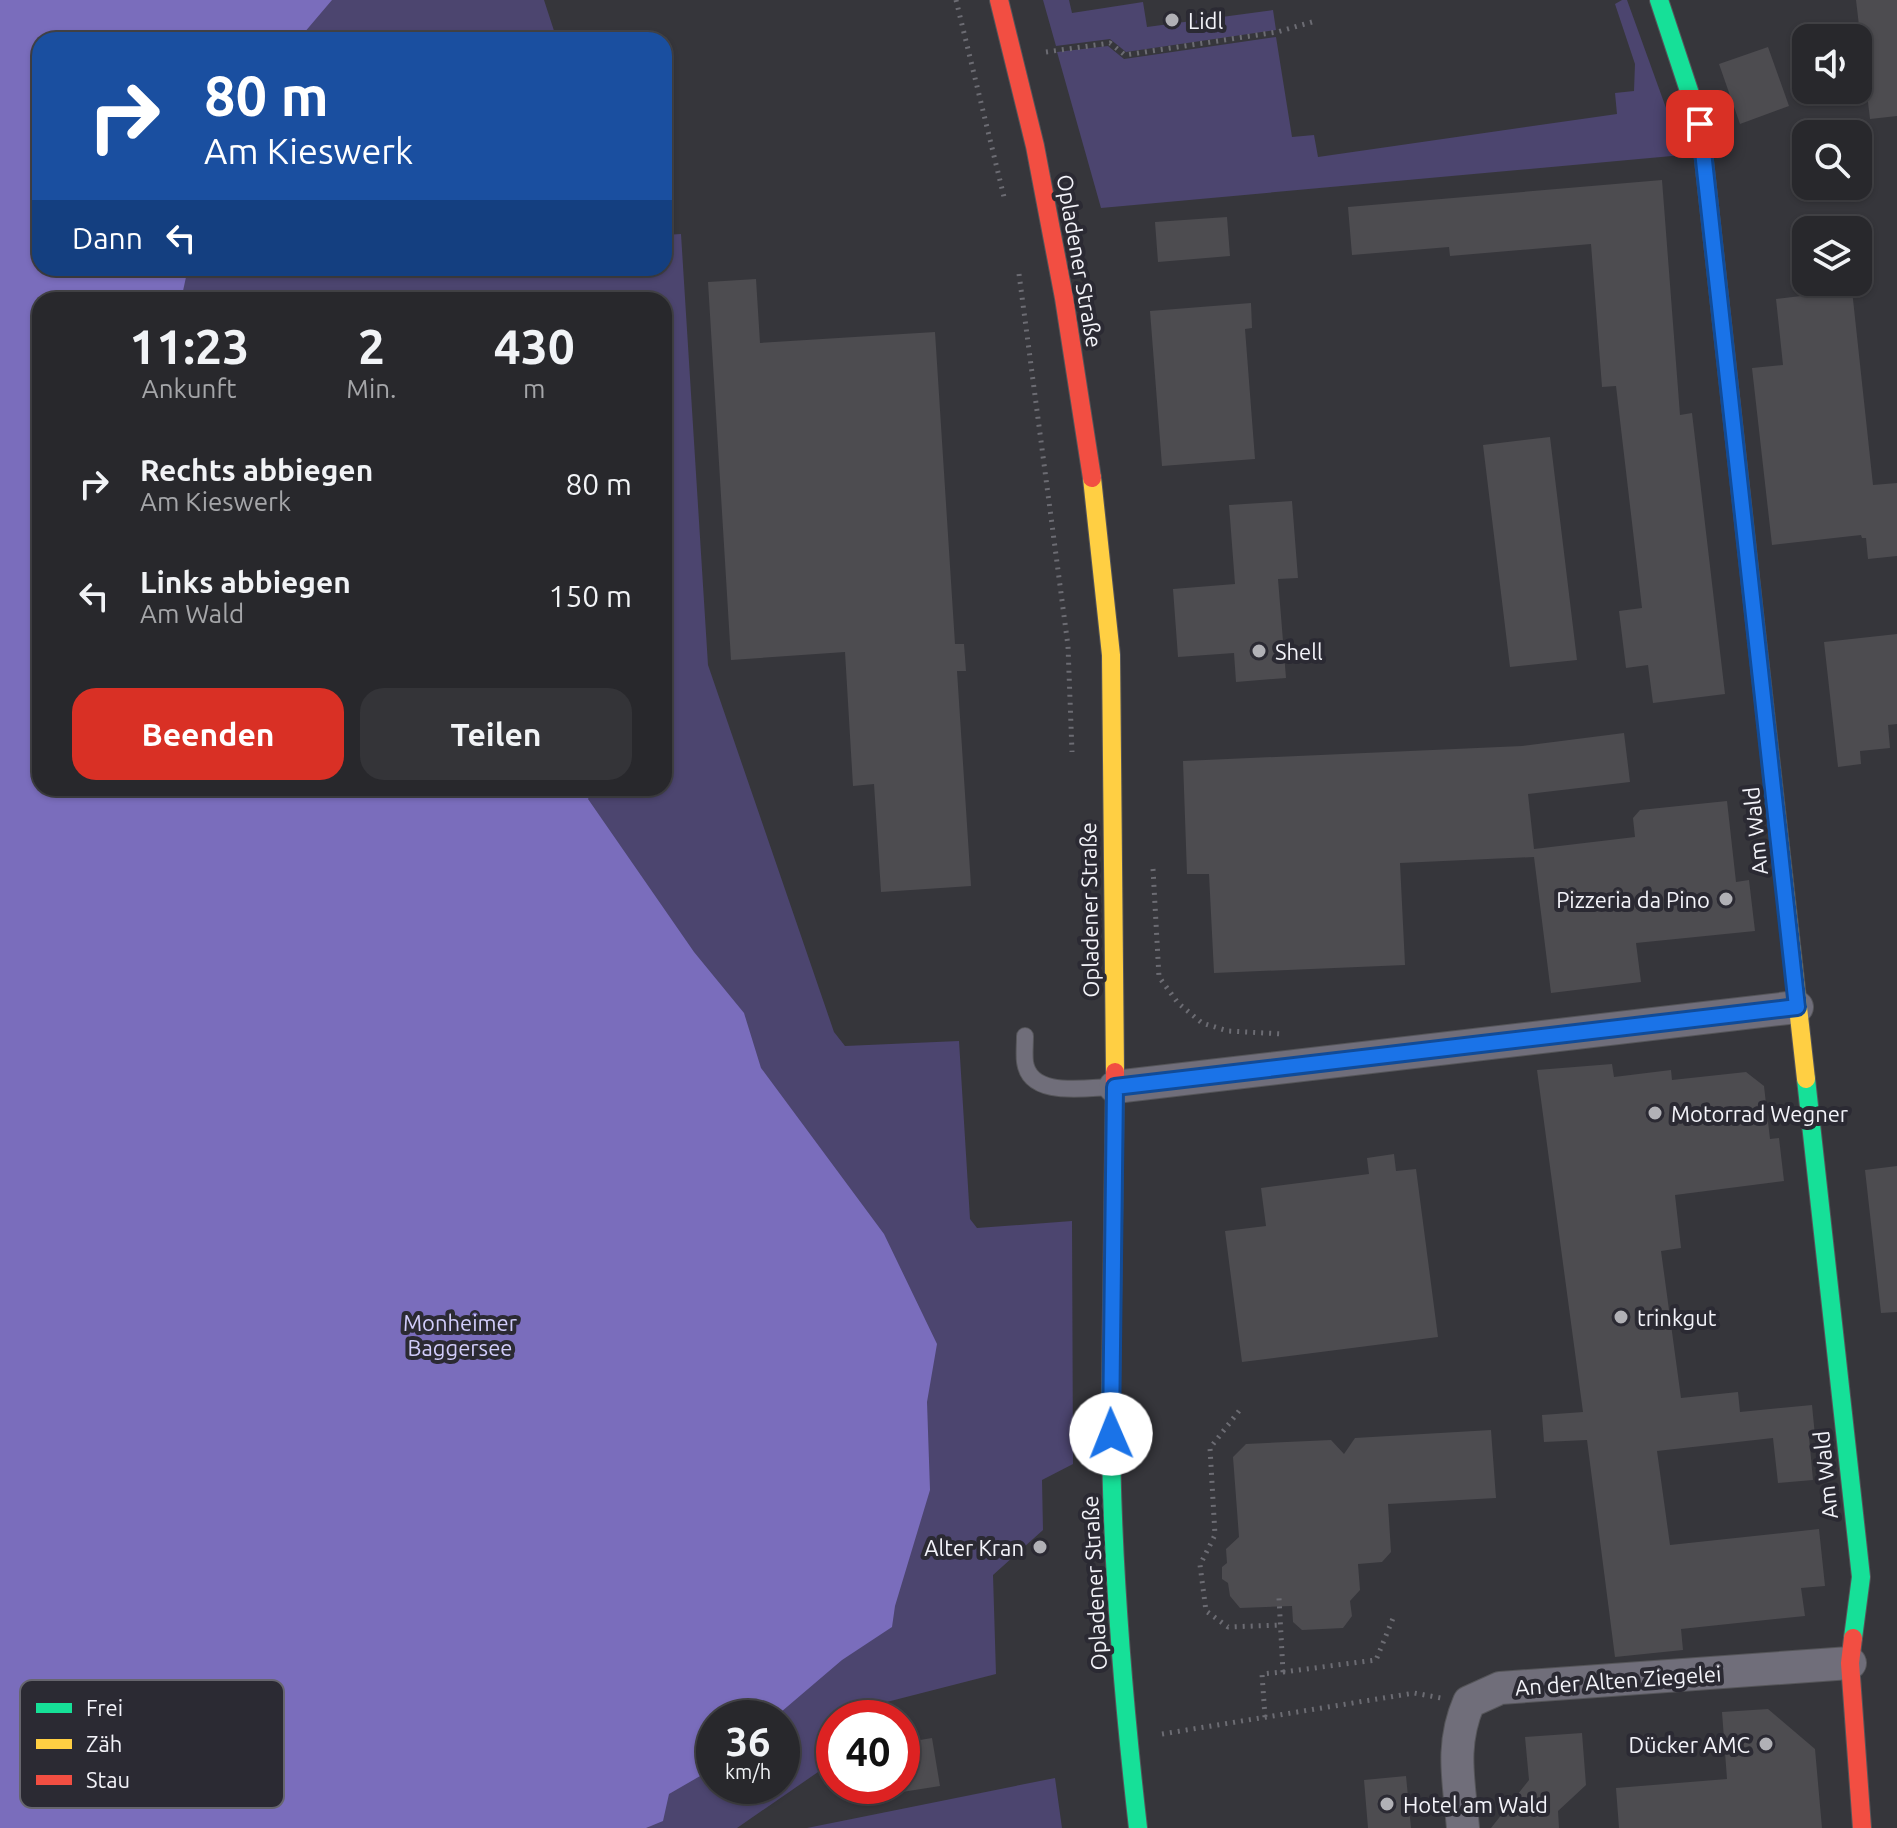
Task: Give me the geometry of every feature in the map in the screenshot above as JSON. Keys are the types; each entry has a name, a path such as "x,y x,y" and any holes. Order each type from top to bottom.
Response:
{"street":[{"name":"Opladener Straße","path":"999,0 1035,146 1064,298 1094,492 1109,641 1115,1087 1111,1404 1114,1552 1138,1828"},
{"name":"Am Wald","path":"1659,0 1700,124 1861,1577 1850,1663 1862,1828"},
{"path":"1115,1087 1797,1007"},
{"name":"An der Alten Ziegelei","path":"1469,1702 1500,1688 1850,1663"},
{"path":"1463,1828 1456,1751 1460,1724 1469,1702"}],"lane":[{"path":"1025,1036 1025,1064 1030,1076 1042,1085 1115,1087"}],"path":[{"path":"956,0 1007,210"},
{"path":"1014,59 1110,43 1125,55 1277,32 1312,22"},
{"path":"1042,39 1045,52"},
{"path":"1019,270 1068,646 1072,757"},
{"path":"1152,866 1159,977 1178,1003 1202,1023 1228,1031 1259,1035 1290,1033"},
{"path":"1239,1411 1210,1448 1215,1535 1200,1565 1206,1611 1228,1627 1280,1625"},
{"path":"1279,1598 1283,1672"},
{"path":"1265,1717 1262,1674 1376,1660 1394,1616"},
{"path":"1128,1740 1414,1693 1469,1702"}],"green space":[{"name":"Monheimer Baggersee","path":"0,0 544,0 554,32 32,32 32,276 672,276 672,235 681,234 708,665 834,1032 845,1046 959,1041 970,1219 977,1228 1072,1221 1073,1464 1042,1480 1043,1530 993,1575 996,1674 895,1700 816,1700 816,1773 800,1784 800,1700 696,1700 696,1804 772,1804 737,1828 0,1828"},
{"path":"1043,0 1069,0 1072,13 1143,2 1147,27 1273,10 1276,30 1126,52 1110,39 1056,46"},
{"path":"1627,0 1683,155 1101,208 1057,52 1108,46 1124,59 1276,37 1292,137 1314,135 1318,157 1617,114 1615,93 1634,91 1635,64 1615,4"},
{"path":"1055,1778 1062,1828 807,1828"}],"shaded area":[{"name":"Monheimer Baggersee","path":"0,0 332,0 305,32 32,32 32,276 186,276 183,292 32,292 32,796 589,796 588,799 694,952 744,1013 761,1068 884,1234 937,1344 927,1402 930,1490 895,1606 892,1627 842,1660 795,1700 696,1700 696,1778 669,1794 663,1821 646,1828 0,1828"}],"building":[{"path":"1856,0 1897,0 1897,116 1870,119 1872,24 1859,24"},
{"path":"1768,47 1789,106 1740,124 1719,64"},
{"path":"1662,180 1680,415 1692,413 1725,694 1653,703 1648,665 1626,668 1619,611 1642,608 1616,386 1602,387 1591,244 1450,256 1449,247 1352,255 1348,207"},
{"path":"1227,217 1230,256 1158,262 1155,222"},
{"path":"756,279 760,343 935,332 955,644 964,644 966,671 957,671 971,886 881,892 874,784 853,786 845,652 731,660 708,282"},
{"path":"1853,296 1873,485 1897,483 1897,556 1868,559 1866,538 1861,535 1772,545 1752,368 1783,365 1776,299"},
{"path":"1251,303 1252,328 1245,329 1255,459 1162,466 1150,311"},
{"path":"1550,437 1577,660 1510,667 1483,445"},
{"path":"1292,501 1298,578 1278,579 1286,678 1236,682 1234,653 1178,657 1173,589 1235,584 1229,505"},
{"path":"1897,634 1897,724 1888,725 1890,748 1860,751 1861,764 1838,767 1824,642"},
{"path":"1624,733 1630,782 1528,794 1534,849 1635,837 1633,818 1640,810 1727,801 1736,882 1749,880 1755,931 1636,943 1641,982 1551,993 1534,857 1400,863 1405,965 1214,973 1209,874 1187,874 1183,761 1522,746"},
{"path":"1612,1064 1614,1077 1671,1070 1672,1080 1746,1072 1764,1086 1770,1139 1779,1138 1784,1181 1675,1195 1681,1248 1661,1251 1681,1398 1738,1392 1740,1412 1812,1405 1815,1436 1809,1437 1813,1480 1778,1483 1773,1438 1657,1451 1670,1545 1819,1529 1825,1586 1801,1588 1805,1616 1681,1629 1683,1650 1615,1657 1587,1440 1544,1442 1542,1415 1583,1412 1537,1070"},
{"path":"1394,1154 1396,1171 1416,1169 1438,1337 1242,1362 1225,1231 1266,1226 1261,1188 1369,1174 1367,1158"},
{"path":"1897,1166 1897,1312 1881,1313 1865,1170"},
{"path":"1491,1430 1496,1498 1388,1504 1391,1552 1382,1562 1358,1564 1360,1590 1350,1601 1352,1616 1343,1628 1302,1630 1293,1622 1292,1606 1240,1608 1230,1596 1228,1583 1222,1579 1222,1567 1227,1563 1226,1549 1239,1537 1233,1457 1246,1444 1331,1440 1344,1454 1355,1438"},
{"path":"1768,1709 1815,1749 1822,1828 1619,1828 1616,1788 1727,1779 1722,1712"},
{"path":"1582,1733 1586,1785 1558,1811 1559,1828 1491,1828 1529,1780 1525,1737"},
{"path":"932,1738 940,1786 920,1789 920,1740"},
{"name":"Hotel am Wald","path":"1406,1776 1411,1828 1368,1828 1364,1780"}],"traffic: fast":[{"path":"1659,0 1700,124 1755,622"},
{"path":"1806,1079 1861,1577 1853,1638"},
{"path":"1111,1382 1117,1605 1138,1828"}],"traffic: slow":[{"path":"1092,478 1111,655 1115,1072"},
{"path":"1755,622 1806,1079"}],"traffic: jam":[{"path":"999,0 1035,146 1064,298 1092,478"},
{"path":"1111,1382 1115,1072"},
{"path":"1853,1638 1850,1663 1862,1828"}],"place":[{"name":"Lidl","path":"1172,20"},
{"name":"Shell","path":"1259,651"},
{"name":"Pizzeria da Pino","path":"1726,899"},
{"name":"Motorrad Wegner","path":"1655,1113"},
{"name":"trinkgut","path":"1621,1317"},
{"name":"Alter Kran","path":"1040,1547"},
{"name":"Dücker AMC","path":"1766,1744"},
{"name":"Hotel am Wald","path":"1387,1804"}],"route":[{"path":"1111,1434 1115,1087 1797,1007 1700,124"}]}
